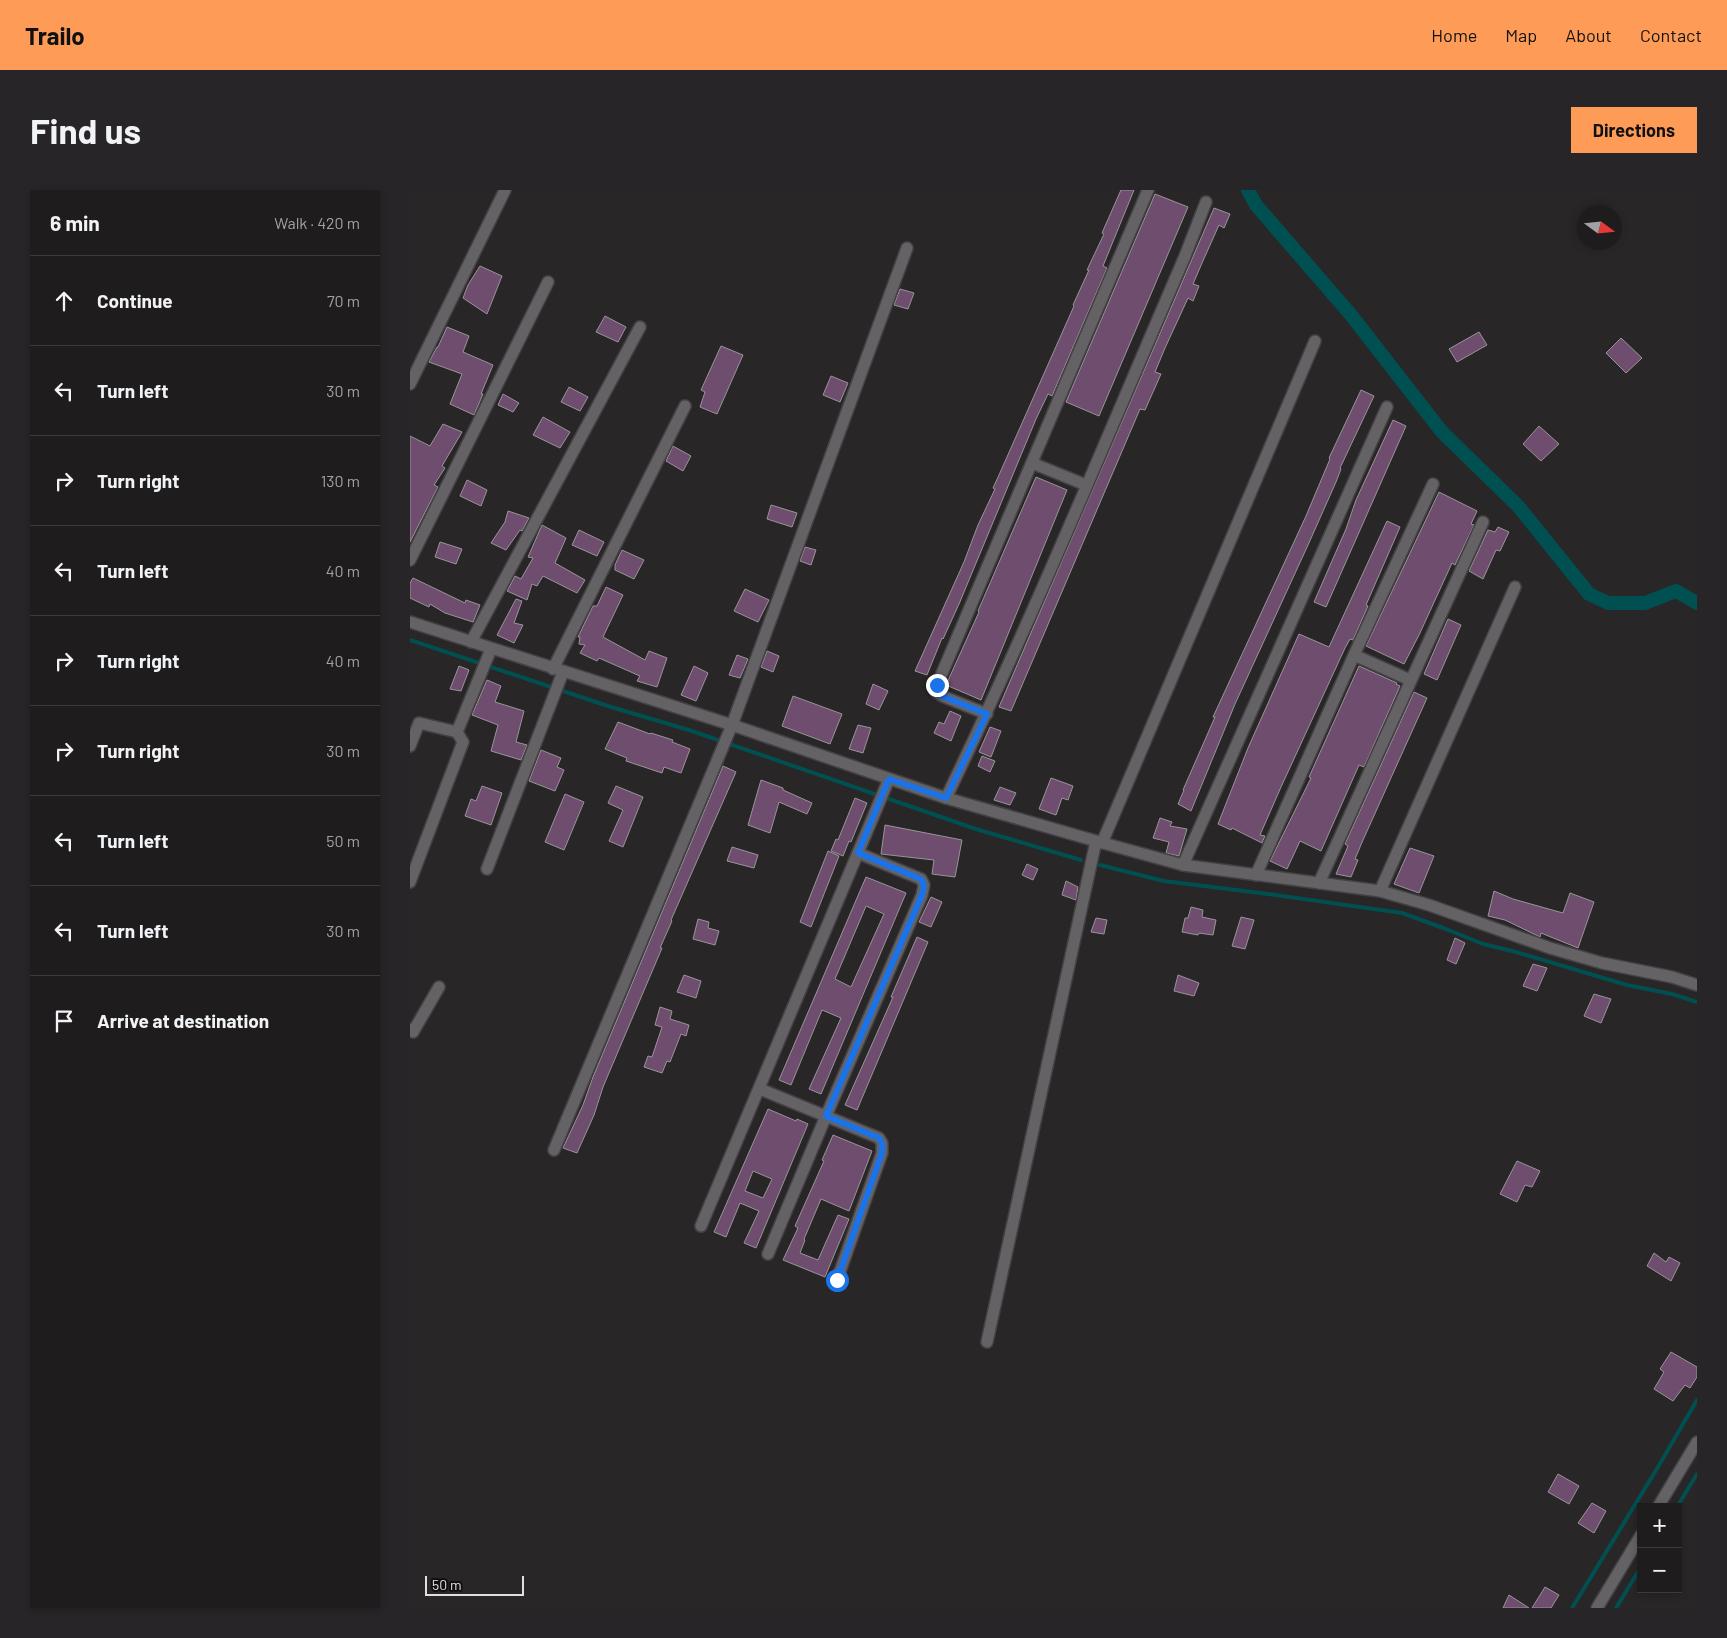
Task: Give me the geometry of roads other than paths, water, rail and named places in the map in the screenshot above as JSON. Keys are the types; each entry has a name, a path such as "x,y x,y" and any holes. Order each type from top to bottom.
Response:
{"street":[{"path":"410,384 506,190"},
{"path":"987,714 936,692 937,685 1148,190"},
{"path":"946,798 987,714 1045,585 1185,256 1206,202"},
{"path":"554,1150 730,728 907,248"},
{"path":"410,560 548,282"},
{"path":"471,642 640,327"},
{"path":"987,1342 1099,842 1315,341"},
{"path":"487,869 554,698 558,674 685,406"},
{"path":"1182,865 1387,407"},
{"path":"1032,464 1086,486"},
{"path":"1256,875 1433,484"},
{"path":"1319,883 1483,522"},
{"path":"1380,890 1514,587"},
{"path":"410,622 471,642 489,653 730,728 887,783 1182,865 1380,890 1429,905 1550,948 1602,963 1672,977 1697,985"},
{"path":"457,732 489,653"},
{"path":"1354,656 1410,680"},
{"path":"410,746 419,723 457,732 464,742 410,882"},
{"path":"701,1226 887,783"},
{"path":"768,1254 922,895 924,885 921,879 858,853"},
{"path":"410,1029 413,1032 439,987"},
{"path":"760,1089 879,1138 882,1143 882,1153 837,1280"},
{"path":"1660,1503 1697,1442"},
{"path":"1597,1608 1637,1542"}],"waterway":[{"path":"1248,190 1256,205 1351,315 1442,432 1518,506 1589,594 1608,603 1645,603 1676,591 1697,603"},
{"path":"410,640 611,707 689,730 976,829 1081,860"},
{"path":"1100,865 1164,881 1402,913 1483,944 1627,985 1672,994 1697,1002"},
{"path":"1572,1608 1697,1400"},
{"path":"1679,1503 1697,1474"},
{"path":"1616,1608 1637,1574"}]}
